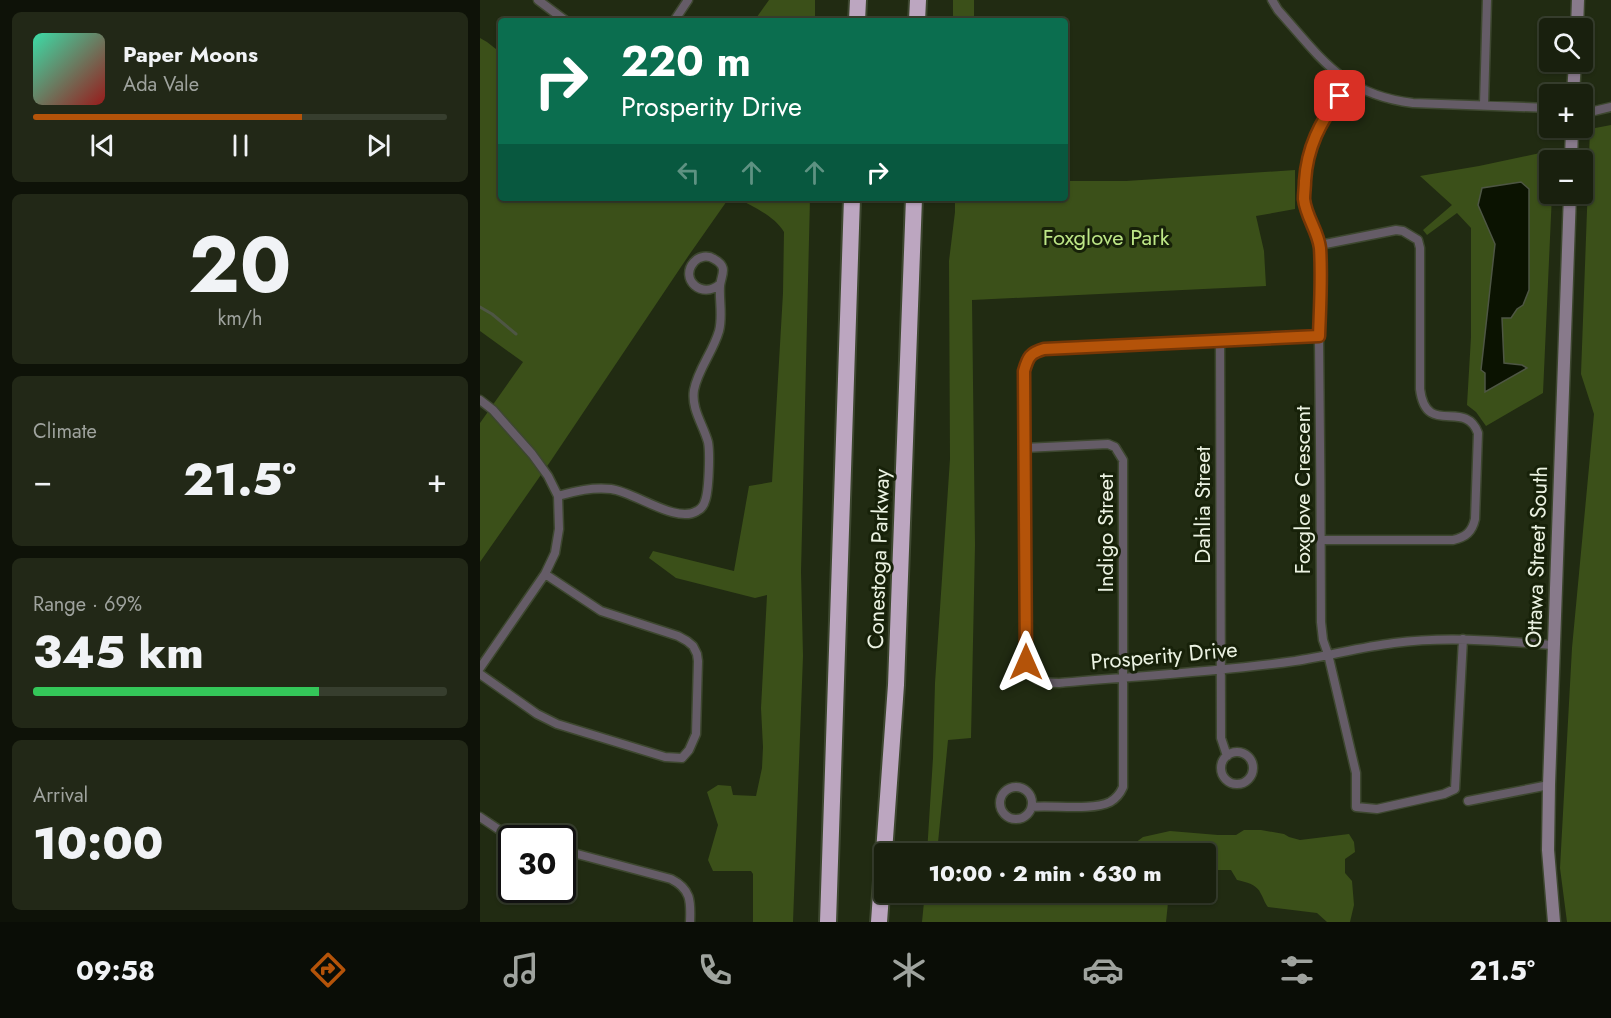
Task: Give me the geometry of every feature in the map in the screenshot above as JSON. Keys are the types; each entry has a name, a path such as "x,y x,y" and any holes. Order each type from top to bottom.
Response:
{"highway":[{"path":"857,18 858,0"},
{"path":"917,18 918,0"},
{"name":"Conestoga Parkway","path":"828,922 852,201"},
{"name":"Conestoga Parkway","path":"879,922 896,685 914,201"}],"main road":[{"path":"1577,18 1578,0"},
{"name":"Ottawa Street South","path":"1554,922 1548,850 1549,785 1570,204"}],"street":[{"path":"538,0 562,18"},
{"path":"676,18 688,0"},
{"path":"1272,0 1278,10 1327,64 1337,74 1362,90 1413,103 1539,107"},
{"path":"1484,104 1487,0"},
{"name":"Foxglove Crescent","path":"1350,83 1321,123 1311,147 1304,199 1320,245 1321,622 1323,640 1356,773 1356,807 1377,808 1444,794 1455,789 1462,639"},
{"path":"1593,111 1611,107"},
{"path":"1320,245 1396,230 1403,231 1418,240 1420,248 1420,389 1423,404 1434,414 1468,418 1476,426 1478,433 1475,519 1470,533 1453,540 1321,540"},
{"path":"558,496 591,488 614,489 680,514 690,514 704,503 707,494 709,448 696,412 694,390 720,328 720,284 723,269 720,263 713,258 704,256 693,263 689,275 691,282 697,288 712,290 720,284"},
{"name":"Prosperity Drive","path":"1319,336 1044,349 1034,352 1027,360 1024,371 1026,662 1031,676 1050,683 1220,669 1296,661 1394,643 1428,640 1462,639 1553,645"},
{"name":"Dahlia Street","path":"1220,340 1221,738 1227,756"},
{"path":"480,400 493,410 548,476 558,496 560,529 555,553 545,574 480,668"},
{"name":"Indigo Street","path":"1024,448 1108,444 1115,447 1123,460 1123,787 1113,800 1098,805 1032,807"},
{"path":"480,674 537,714 557,724 665,757 682,758 689,750 696,734 698,661 693,646 678,636 601,611 545,574"},
{"path":"1468,801 1549,785"},
{"path":"480,817 498,829"},
{"path":"576,854 671,879 681,884 690,898 690,922"}],"green space":[{"path":"769,0 815,0 815,18 756,18"},
{"path":"953,0 974,0 974,18 953,18"},
{"path":"480,38 498,51 498,201 727,201 480,562 480,423 523,362 480,331"},
{"path":"1611,125 1611,922 1567,922 1560,868 1572,648 1594,414 1581,374 1587,204 1593,204 1593,150 1589,150 1593,128"},
{"path":"1539,153 1539,204 1552,204 1543,393 1486,426 1476,412 1467,405 1471,337 1471,228 1457,213 1427,235 1423,230 1452,205 1420,176"},
{"name":"Foxglove Park","path":"1295,170 1295,209 1256,216 1264,251 1266,286 972,300 975,545 971,738 948,740 938,843 928,843 935,683 950,459 949,261 955,201 1068,201 1068,181 1126,181"},
{"path":"743,201 810,201 801,572 803,656 793,922 753,922 753,874 751,871 713,871 708,860 718,825 707,792 718,785 731,786 733,795 756,796 762,768 761,708 767,595 755,598 676,578 649,558 653,551 734,571 749,486 772,482 783,293 784,232 780,226 757,208"},
{"path":"1244,830 1261,830 1284,834 1300,840 1349,834 1354,842 1355,852 1345,859 1345,873 1352,881 1354,905 1350,922 1327,922 1317,913 1268,907 1257,888 1237,880 1231,870 1216,870 1216,843 1135,843 1143,837 1170,831 1236,835"},
{"path":"924,903 1168,903 1166,922 922,922"}],"shaded area":[{"path":"1521,182 1529,189 1529,290 1523,305 1511,318 1502,318 1504,363 1522,365 1527,368 1485,392 1485,373 1481,370 1495,244 1478,205 1482,188"}],"waterway":[{"path":"480,307 516,334"}],"route":[{"path":"1026,662 1024,371 1027,360 1034,352 1044,349 1319,336 1320,245 1304,199 1306,172 1314,137 1340,96"}]}
